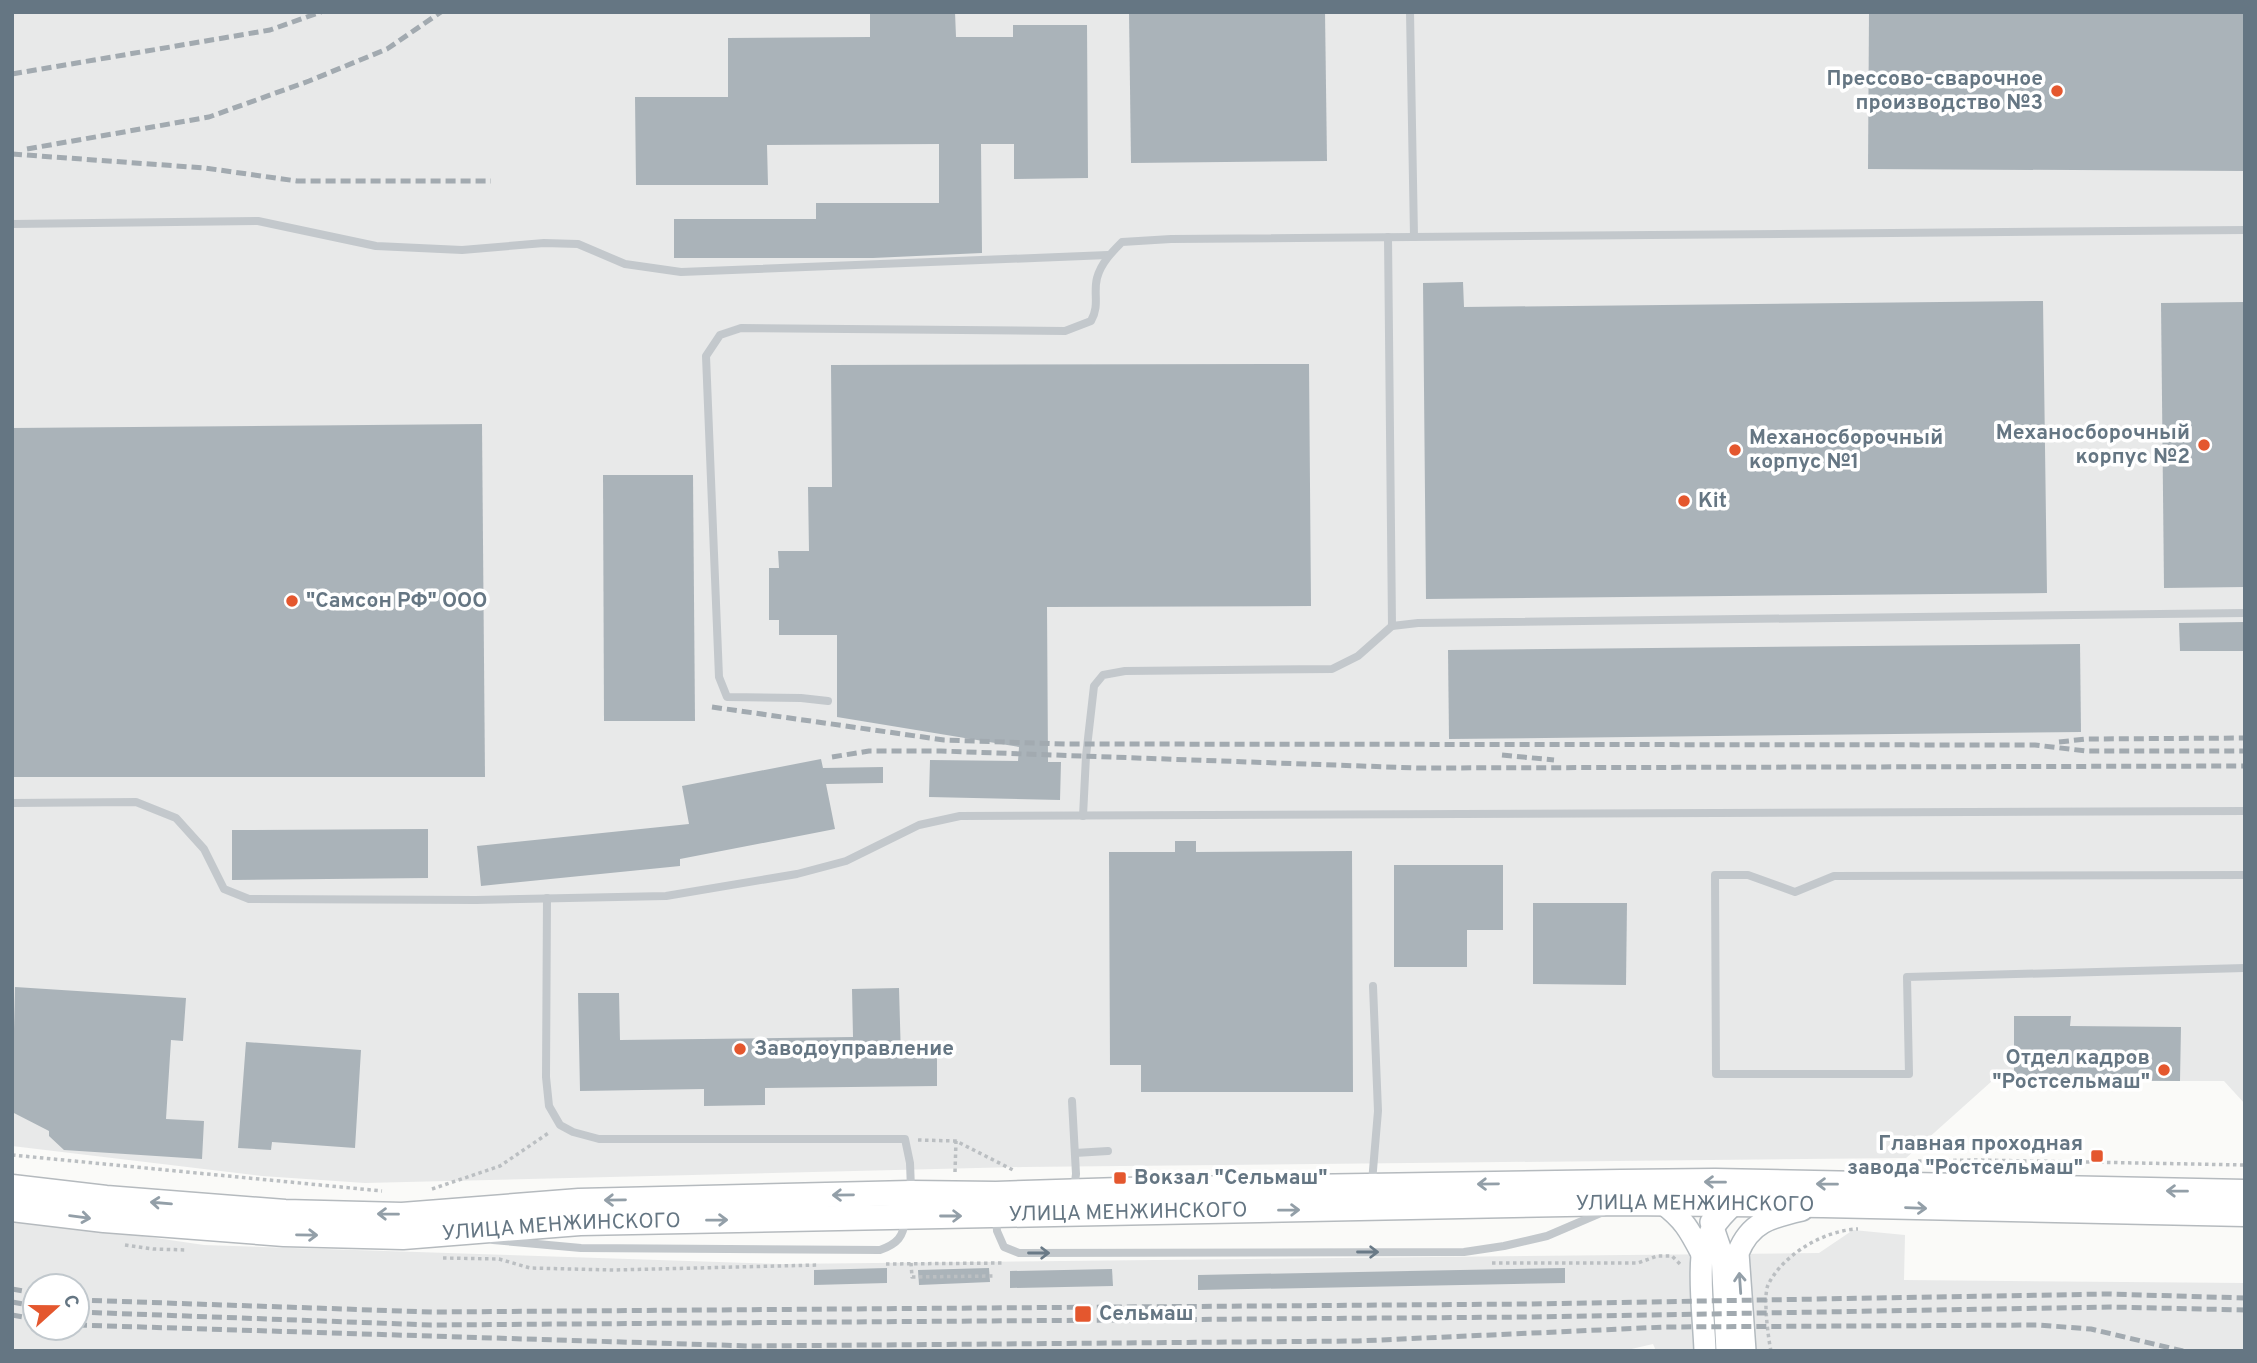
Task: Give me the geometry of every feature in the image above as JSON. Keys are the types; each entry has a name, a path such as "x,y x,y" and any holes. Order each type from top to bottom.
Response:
{"main road":[{"name":"УЛИЦА МЕНЖИНСКОГО","path":"12,1187 106,1198 285,1212 402,1215 579,1201 908,1204 996,1216 1074,1202 1371,1187 1785,1194 2245,1192"},
{"name":"УЛИЦА МЕНЖИНСКОГО","path":"12,1209 104,1220 285,1234 403,1237 434,1246 580,1223 908,1204 996,1194 1074,1202 1621,1203 1660,1193 1699,1203 1736,1203 1785,1194 1823,1205 2245,1214"},
{"path":"1660,1193 1712,1254 1727,1351"},
{"path":"1712,1254 1744,1219 1760,1212 1785,1194"},
{"path":"1699,1203 1714,1227 1705,1351"},
{"path":"1714,1227 1736,1203"},
{"path":"1745,1351 1738,1253 1744,1240 1752,1229 1768,1220 1823,1205"}],"lane":[{"path":"1410,12 1414,237"},
{"path":"12,224 258,220 376,246 462,250 544,243 578,244 625,264 681,272 1108,255"},
{"path":"828,701 727,696 719,677 706,356 720,335 741,328 1065,331 1091,321 1097,311 1097,278 1108,255 1122,242 1388,237 2245,230"},
{"path":"1388,237 1392,626"},
{"path":"1083,816 1094,686 1103,675 1125,671 1332,669 1358,656 1392,626 1418,623 2245,613"},
{"path":"12,803 136,802 176,818 204,849 224,888 249,899 666,895 797,874 846,861 919,825 960,816 2245,811"},
{"path":"2245,875 1834,876 1795,892 1748,875 1715,875 1716,1074 1909,1074 1907,977 2245,968"},
{"path":"434,1246 880,1250 895,1244 903,1233 910,1163 905,1139 599,1139 573,1132 560,1125 550,1106 546,1077 547,898"},
{"path":"1371,1187 1378,1111 1373,986"},
{"path":"1072,1101 1074,1202"},
{"path":"1075,1153 1108,1151"},
{"path":"996,1216 1004,1247 1019,1253 1464,1252 1547,1236 1621,1203"}],"path":[{"path":"432,1189 500,1166 560,1125"},
{"path":"954,1181 956,1141"},
{"path":"12,1155 392,1192"},
{"path":"1770,1351 1767,1287 1785,1261 1810,1243 1850,1230 1864,1229"},
{"path":"115,1244 194,1251"},
{"path":"434,1246 530,1268 614,1270 830,1265"},
{"path":"1484,1263 1638,1264 1657,1256 1672,1256 1688,1271"},
{"path":"911,1263 912,1277 995,1276"},
{"path":"884,1264 1009,1263"}],"shaded area":[{"path":"12,12 2245,12 2245,1104 2224,1081 1992,1081 1906,1158 1023,1167 365,1183 262,1176 12,1146"},
{"path":"12,1217 204,1245 780,1264 1819,1253 1853,1230 1905,1235 1904,1280 2245,1283 2245,1351 1656,1351 1653,1344 1623,1351 12,1351"}],"building":[{"path":"870,12 955,12 956,37 1013,37 1013,25 1087,25 1088,178 1014,179 1014,144 981,144 982,253 873,258 674,258 674,219 816,219 816,203 939,203 939,144 767,145 768,185 636,185 635,97 728,97 728,38 870,37"},
{"path":"1129,12 1325,12 1327,161 1131,163"},
{"name":"Прессово-сварочное производство №3","path":"1869,12 2245,12 2245,171 1868,169"},
{"name":"Механосборочный корпус №1","path":"1463,282 1464,307 2043,301 2047,593 1426,599 1423,283"},
{"name":"Механосборочный корпус №2","path":"2245,302 2245,587 2164,588 2161,303"},
{"path":"1309,364 1311,606 1047,607 1048,762 1061,762 1060,800 929,797 930,760 1018,761 1019,747 837,717 837,635 779,635 779,620 769,620 769,568 779,568 778,551 809,551 808,487 832,487 831,365"},
{"name":"\"Самсон РФ\" ООО","path":"482,424 485,777 12,777 12,428"},
{"path":"603,475 693,475 695,721 604,721"},
{"path":"2245,622 2245,651 2180,651 2179,623"},
{"path":"2080,644 2081,732 1449,739 1448,650"},
{"path":"821,759 823,768 883,767 883,783 826,784 835,829 680,859 680,866 481,886 477,846 689,824 682,786"},
{"path":"428,829 428,878 232,880 232,830"},
{"path":"1175,841 1196,841 1196,852 1352,851 1353,1092 1141,1092 1141,1065 1110,1065 1109,852 1175,852"},
{"path":"1394,865 1503,865 1503,930 1467,930 1467,967 1394,967"},
{"path":"1533,903 1627,903 1626,985 1533,984"},
{"path":"15,987 186,998 183,1041 171,1040 166,1119 204,1121 202,1159 64,1150 49,1136 49,1131 12,1112"},
{"name":"Заводоуправление","path":"899,988 901,1058 937,1057 937,1086 765,1088 765,1105 704,1106 704,1089 580,1091 578,993 619,993 620,1040 853,1037 852,989"},
{"path":"2014,1016 2071,1016 2070,1026 2181,1027 2180,1081 2014,1080"},
{"path":"246,1042 361,1050 355,1148 272,1142 271,1150 238,1148"},
{"path":"887,1268 887,1283 814,1285 814,1270"},
{"path":"989,1268 990,1282 919,1285 918,1270"},
{"path":"1565,1268 1565,1283 1198,1290 1198,1275"},
{"path":"1112,1269 1113,1286 1010,1288 1010,1271"}],"railway":[{"path":"12,74 270,30 321,12"},
{"path":"27,149 209,117 387,49 441,12"},
{"path":"12,154 205,168 297,181 491,181"},
{"path":"712,707 944,740 1065,744 2035,745 2086,751 2245,751"},
{"path":"2059,742 2086,739 2245,738"},
{"path":"832,757 869,751 941,751 1417,768 2245,766"},
{"path":"1502,755 1554,760"},
{"path":"12,1289 21,1291"},
{"path":"91,1300 432,1312 1530,1304 2108,1294 2245,1298"},
{"path":"12,1302 21,1304"},
{"path":"91,1313 431,1325 1531,1317 2110,1307 2245,1310"},
{"path":"12,1315 21,1317"},
{"path":"91,1325 750,1346 1358,1341 1665,1327 2038,1325 2091,1329 2183,1351"}],"place":[{"name":"Прессово-сварочное производство №3","path":"2057,91"},
{"name":"Механосборочный корпус №2","path":"2204,445"},
{"name":"Механосборочный корпус №1","path":"1735,450"},
{"name":"Kit","path":"1684,501"},
{"name":"\"Самсон РФ\" ООО","path":"292,601"},
{"name":"Заводоуправление","path":"740,1049"},
{"name":"Отдел кадров \"Ростсельмаш\"","path":"2164,1070"},
{"name":"Главная проходная завода \"Ростсельмаш\"","path":"2097,1156"},
{"name":"Вокзал \"Сельмаш\"","path":"1120,1178"},
{"name":"Сельмаш","path":"1083,1314"}]}
